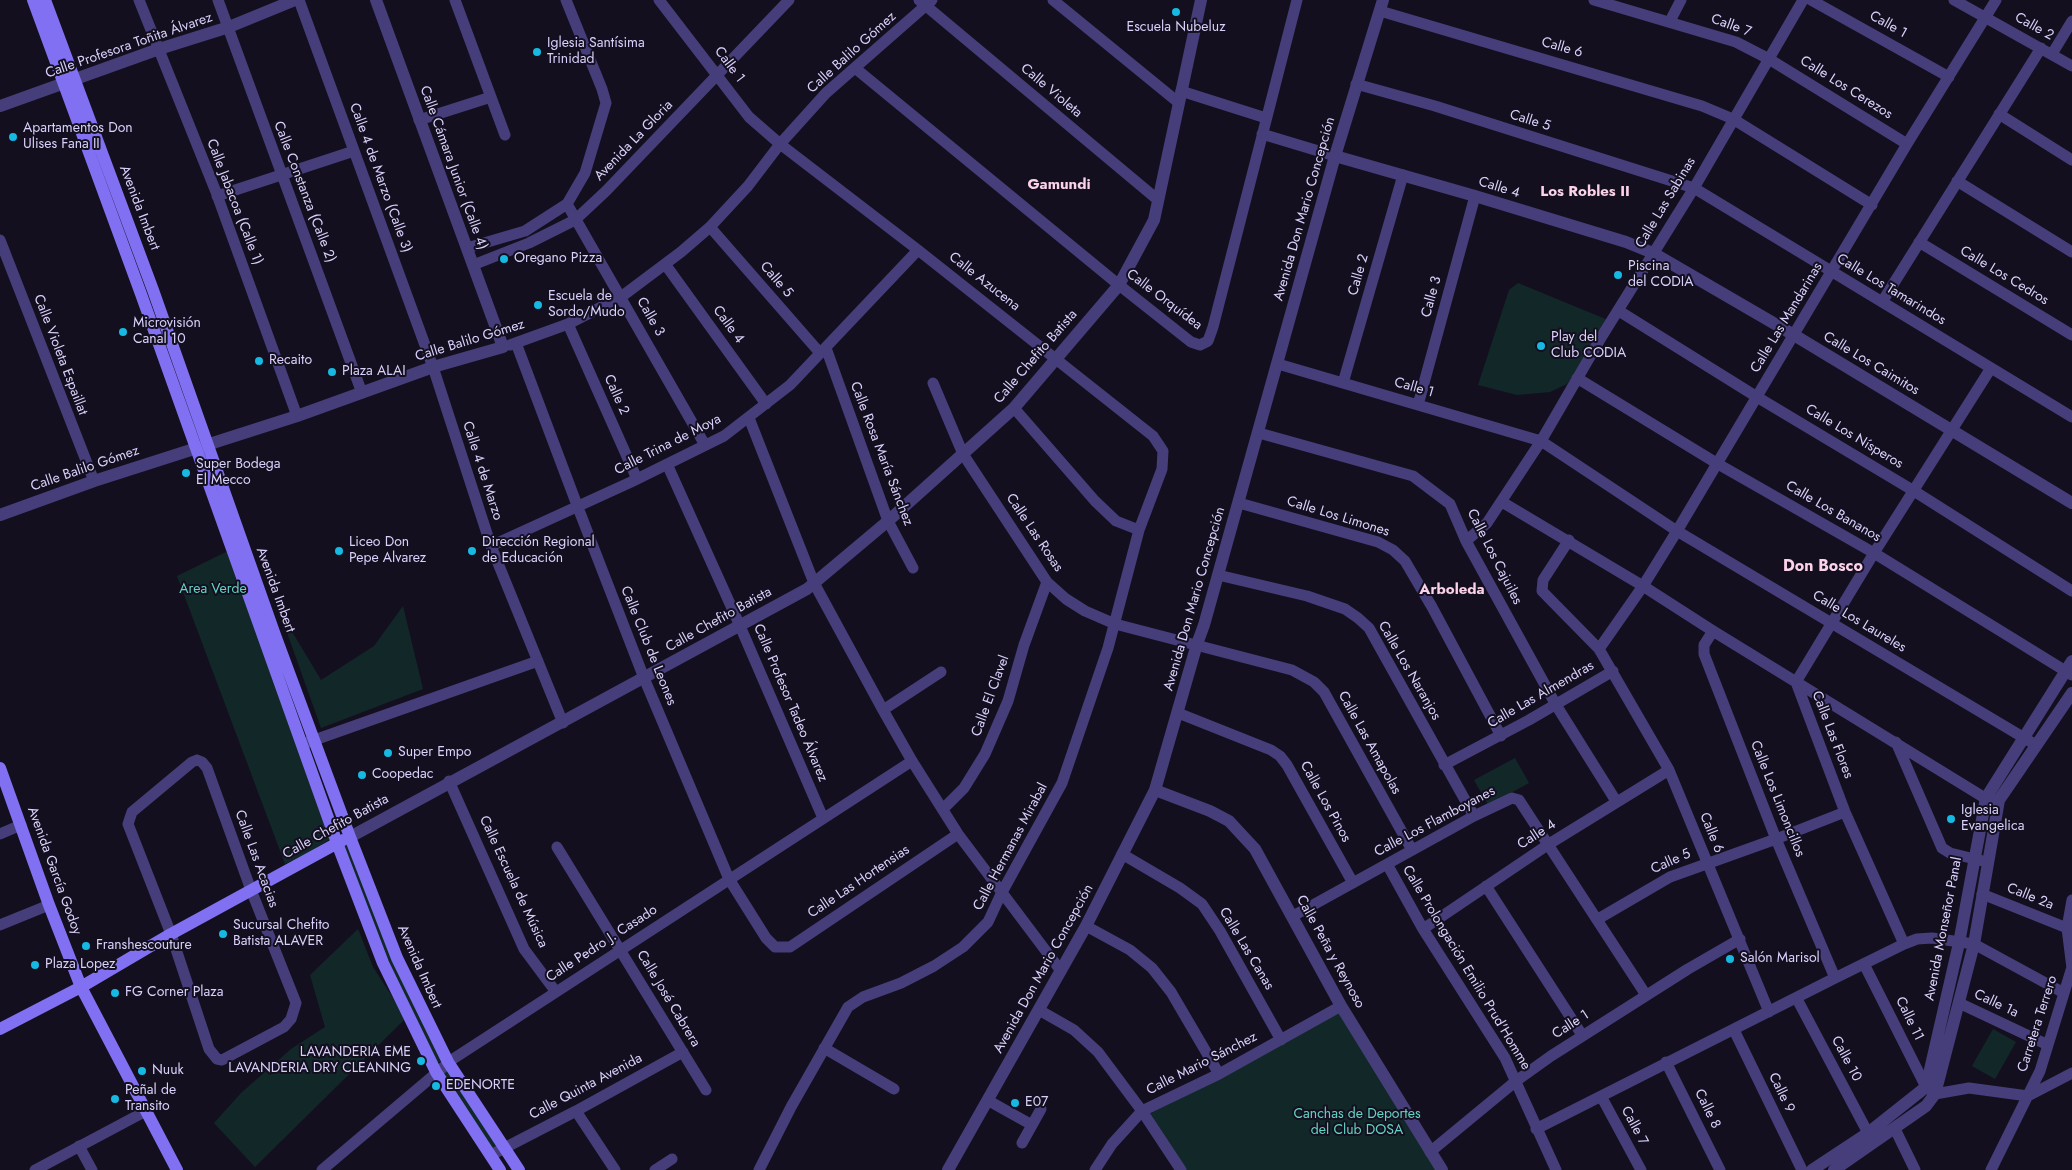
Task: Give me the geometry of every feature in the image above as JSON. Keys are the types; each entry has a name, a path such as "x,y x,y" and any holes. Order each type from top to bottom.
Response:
{"main road":[{"name":"Avenida Imbert","path":"33,0 69,82 147,292 208,445 270,637"},
{"name":"Avenida Imbert","path":"45,0 69,82"},
{"name":"Avenida Imbert","path":"147,292 195,449 270,637 309,742 350,837 397,958 448,1062 519,1170"},
{"name":"Avenida Imbert","path":"309,742 337,843 383,963 436,1072 500,1170"},
{"name":"Avenida García Godoy","path":"0,770 49,905 81,986 177,1170"},
{"name":"Calle Chefito Batista","path":"0,1029 350,837"}],"street":[{"name":"Calle Jabacoa (Calle 1)","path":"140,0 217,196 297,416"},
{"name":"Calle Constanza (Calle 2)","path":"218,0 362,394"},
{"name":"Calle Profesora Toñita Álvarez","path":"0,106 159,48 228,27 295,0"},
{"name":"Calle 4 de Marzo (Calle 3)","path":"299,0 433,367"},
{"name":"Calle Cámara Junior (Calle 4)","path":"376,0 503,347"},
{"path":"455,0 505,135"},
{"path":"467,248 526,231 567,204 586,173 606,103 566,0"},
{"name":"Calle 1","path":"659,0 749,117 780,144"},
{"path":"1053,0 1180,97 1266,118"},
{"name":"Calle Chefito Batista","path":"350,837 450,781 563,723 808,589 888,521 1014,408 1119,285 1154,220 1201,0"},
{"name":"Calle Orquídea","path":"855,68 1119,285 1191,342 1200,345 1208,341 1213,327 1297,0"},
{"name":"Calle 7","path":"1594,0 1736,42 1770,58"},
{"path":"1670,21 1681,0"},
{"name":"Calle Las Sabinas","path":"1466,541 1487,523 1541,440 1694,188 1803,0"},
{"name":"Calle 1","path":"1811,0 1949,77"},
{"name":"Calle 2","path":"1954,0 2072,66"},
{"name":"Calle Las Mandarinas","path":"1599,649 1643,586 1718,464 1907,144 1996,0"},
{"name":"Avenida La Gloria","path":"473,265 529,243 575,220 606,191 718,75 783,2"},
{"name":"Calle Balilo Gómez","path":"0,515 94,481 362,394 433,367 516,343 568,324 621,297 710,227 748,186 780,144 826,93 926,2"},
{"name":"Calle Violeta","path":"926,2 1158,200"},
{"name":"Avenida Don Mario Concepción","path":"948,1170 1086,926 1155,790 1259,433 1335,156 1382,5"},
{"name":"Calle 6","path":"1382,5 1702,106 1733,119"},
{"path":"2052,54 2072,21"},
{"path":"1882,302 2041,48"},
{"name":"Calle Los Cerezos","path":"1770,58 1907,144"},
{"name":"Calle 5","path":"1356,84 1434,106 1694,188"},
{"path":"419,120 491,97"},
{"path":"1999,114 2072,160"},
{"path":"1733,119 1872,205"},
{"path":"1262,134 1335,156"},
{"name":"Calle Azucena","path":"780,144 1056,358 1153,436 1163,451"},
{"path":"217,196 354,151"},
{"name":"Calle 4","path":"1335,156 1626,242 1653,253"},
{"name":"Calle 2","path":"1343,383 1403,176"},
{"path":"1957,182 2072,252"},
{"name":"Calle Los Tamarindos","path":"1694,188 2072,417"},
{"name":"Calle 3","path":"1418,405 1474,196"},
{"name":"Calle 3","path":"567,204 705,445"},
{"name":"Calle 5","path":"710,227 823,350"},
{"name":"Calle Violeta Espaillat","path":"0,240 94,481"},
{"name":"Calle Los Cedros","path":"1919,242 2072,335"},
{"name":"Calle Trina de Moya","path":"491,546 724,436 790,385 918,250"},
{"name":"Calle Los Caimitos","path":"1653,253 1794,335 2072,503"},
{"name":"Calle 4","path":"665,264 766,404"},
{"name":"Calle Los Nísperos","path":"1619,311 1757,397 1914,491 2072,591"},
{"name":"Calle 2","path":"568,324 637,478"},
{"name":"Calle Club de Leones","path":"516,343 644,678 729,879 766,938 775,948"},
{"name":"Calle Rosa María Sánchez","path":"823,350 888,521 913,568"},
{"name":"Calle 1","path":"1278,364 1541,440"},
{"name":"Calle 4 de Marzo","path":"433,367 491,546 563,723"},
{"name":"Calle Las Flores","path":"1904,944 1845,812 1796,682 1874,553 1991,368"},
{"name":"Calle Los Bananos","path":"1577,378 1718,464 1874,553 2070,669"},
{"name":"Calle Las Rosas","path":"933,382 963,454 1047,582 1066,600 1085,611 1115,624 1197,644"},
{"path":"1014,408 1095,501 1116,521 1139,530"},
{"path":"749,418 814,583 883,710 912,761 958,834 1001,894 1061,970"},
{"name":"Calle Los Cajuiles","path":"1259,433 1414,476 1450,504 1466,541 1556,705 1616,802"},
{"name":"Calle Los Laureles","path":"1541,440 1677,530 2036,744"},
{"name":"Calle Hermanas Mirabal","path":"759,1170 791,1107 848,1007 863,997 901,983 934,966 963,947 988,922 1001,894 1062,783 1115,624 1139,530 1162,469 1163,451"},
{"name":"Calle Profesor Tadeo Álvarez","path":"667,464 823,818"},
{"path":"1502,502 1569,540 1713,631 1998,805"},
{"name":"Calle Los Limones","path":"1239,503 1378,542 1394,550 1405,561 1432,607 1501,736"},
{"name":"Calle Las Almendras","path":"1444,764 1501,736 1612,671 1599,649 1542,591 1543,580 1569,540"},
{"name":"Calle Los Naranjos","path":"1218,575 1307,596 1345,609 1369,628 1474,816"},
{"name":"Calle El Clavel","path":"943,809 964,788 985,754 1008,701 1024,645 1047,582"},
{"name":"Calle Los Limoncillos","path":"1713,631 1704,645 1704,654 1776,840 1835,978"},
{"name":"Calle Las Amapolas","path":"1197,644 1292,670 1314,682 1324,692 1412,850"},
{"path":"309,742 538,661"},
{"name":"Avenida Monseñor Panal","path":"1930,1091 1986,798 2070,669"},
{"name":"Calle 6","path":"1612,671 1669,770 1770,1012"},
{"path":"883,710 941,672"},
{"name":"Avenida Monseñor Panal","path":"1834,1170 1926,1106 1959,1003 1974,944 1999,800 2072,693"},
{"name":"Calle Los Pinos","path":"1178,713 1271,750 1280,756 1287,764 1352,882"},
{"path":"1896,742 1942,848 1950,853 1987,862"},
{"name":"Calle Las Acacias","path":"194,761 202,762 207,768 251,890 296,1003 291,1019 284,1027 226,1059 217,1059 209,1049 171,934 129,829 128,820 132,812 194,761"},
{"name":"Calle Pedro J. Casado","path":"322,1170 448,1062 912,761"},
{"name":"Calle 4","path":"1424,929 1549,844 1669,770"},
{"name":"Calle Escuela de Música","path":"450,781 524,949 556,992"},
{"name":"Calle Peña y Reynoso","path":"1155,790 1210,811 1230,821 1255,849 1341,1006 1442,1170"},
{"name":"Calle Los Flamboyanes","path":"1293,916 1474,816 1512,798 1519,800 1549,844 1646,995"},
{"name":"Calle 5","path":"1598,919 1670,877 1776,840 1845,812"},
{"path":"0,834 21,825"},
{"name":"Calle Las Hortensias","path":"775,948 790,947 958,834"},
{"name":"Calle José Cabrera","path":"557,847 706,1090"},
{"name":"Calle Las Canas","path":"1122,854 1180,888 1202,904 1220,931 1282,1040"},
{"name":"Calle Prolongación Emilio Prud'Homme","path":"1387,864 1424,929 1500,1050 1556,1170"},
{"path":"1486,886 1582,1035"},
{"name":"Calle 2a","path":"1982,894 2067,928"},
{"path":"2072,900 2067,928 2072,967"},
{"path":"0,925 49,905"},
{"path":"1086,926 1130,950 1152,968 1171,992 1219,1074"},
{"path":"1536,1129 1666,1062 1917,939 1932,938 1974,944 2064,993"},
{"name":"Calle 1","path":"1430,1152 1516,1081 1582,1035 1740,939"},
{"name":"Calle 11","path":"1864,964 1930,1091"},
{"name":"Carretera Terrero","path":"1991,1170 2040,1071 2072,967"},
{"name":"Calle 10","path":"1797,998 1868,1133"},
{"name":"Calle 1a","path":"1959,1003 2048,1045"},
{"name":"Calle Mario Sánchez","path":"1095,1170 1112,1144 1142,1111 1219,1074 1341,1006"},
{"path":"1039,1010 1074,1030 1098,1052 1142,1111 1181,1170"},
{"name":"Calle 9","path":"1734,1030 1802,1170"},
{"path":"824,1048 894,1089"},
{"name":"Calle Quinta Avenida","path":"491,1155 683,1052"},
{"name":"Calle 8","path":"1666,1062 1720,1170"},
{"path":"1812,1170 1930,1091 1969,1088 2028,1096 2070,1078"},
{"name":"Calle 7","path":"1601,1096 1641,1170"},
{"path":"989,1100 1032,1125"},
{"path":"1022,1143 1041,1109"},
{"path":"576,1111 615,1170"},
{"path":"35,1170 146,1112"},
{"path":"1895,1129 1915,1170"},
{"path":"79,1146 92,1170"},
{"path":"655,1170 672,1159"}],"green space":[{"name":"Play del Club CODIA","path":"1518,283 1608,320 1576,373 1567,384 1550,392 1517,395 1478,385 1509,290"},
{"name":"Area Verde","path":"228,551 330,839 285,864 177,576"},
{"path":"403,606 423,689 321,728 279,610 321,680 374,646"},
{"path":"1515,758 1529,783 1488,805 1474,780"},
{"path":"348,843 444,1060 437,1063 385,959 342,845"},
{"path":"358,929 373,967 406,1018 255,1167 214,1123 241,1093 291,1049 325,1027 310,975"},
{"name":"Canchas de Deportes del Club DOSA","path":"1337,1010 1436,1170 1184,1170 1146,1116"},
{"path":"1993,1029 2016,1042 1995,1079 1972,1066"},
{"path":"448,1068 499,1147 492,1150 441,1072"}],"place":[{"name":"Escuela Nubeluz","path":"1176,12"},
{"name":"Iglesia Santísima Trinidad","path":"537,52"},
{"name":"Apartamentos Don Ulises Fana II","path":"13,137"},
{"name":"Oregano Pizza","path":"504,259"},
{"name":"Piscina del CODIA","path":"1618,275"},
{"name":"Escuela de Sordo/Mudo","path":"538,305"},
{"name":"Microvisión Canal 10","path":"123,332"},
{"name":"Play del Club CODIA","path":"1541,346"},
{"name":"Recaito","path":"259,361"},
{"name":"Plaza ALAI","path":"332,372"},
{"name":"Super Bodega El Mecco","path":"186,473"},
{"name":"Liceo Don Pepe Alvarez","path":"339,551"},
{"name":"Dirección Regional de Educación","path":"472,551"},
{"name":"Super Empo","path":"388,753"},
{"name":"Coopedac","path":"362,775"},
{"name":"Iglesia Evangelica","path":"1951,819"},
{"name":"Sucursal Chefito Batista ALAVER","path":"223,934"},
{"name":"Franshescouture","path":"86,946"},
{"name":"Salón Marisol","path":"1730,959"},
{"name":"Plaza Lopez","path":"35,965"},
{"name":"FG Corner Plaza","path":"115,993"},
{"name":"LAVANDERIA EME LAVANDERIA DRY CLEANING","path":"421,1061"},
{"name":"Nuuk","path":"142,1071"},
{"name":"EDENORTE","path":"436,1086"},
{"name":"Peñal de Transito","path":"115,1099"},
{"name":"E07","path":"1015,1103"}],"district":[{"name":"Gamundi","path":"1059,185"},
{"name":"Los Robles II","path":"1585,192"},
{"name":"Don Bosco","path":"1823,567"},
{"name":"Arboleda","path":"1452,590"}]}
